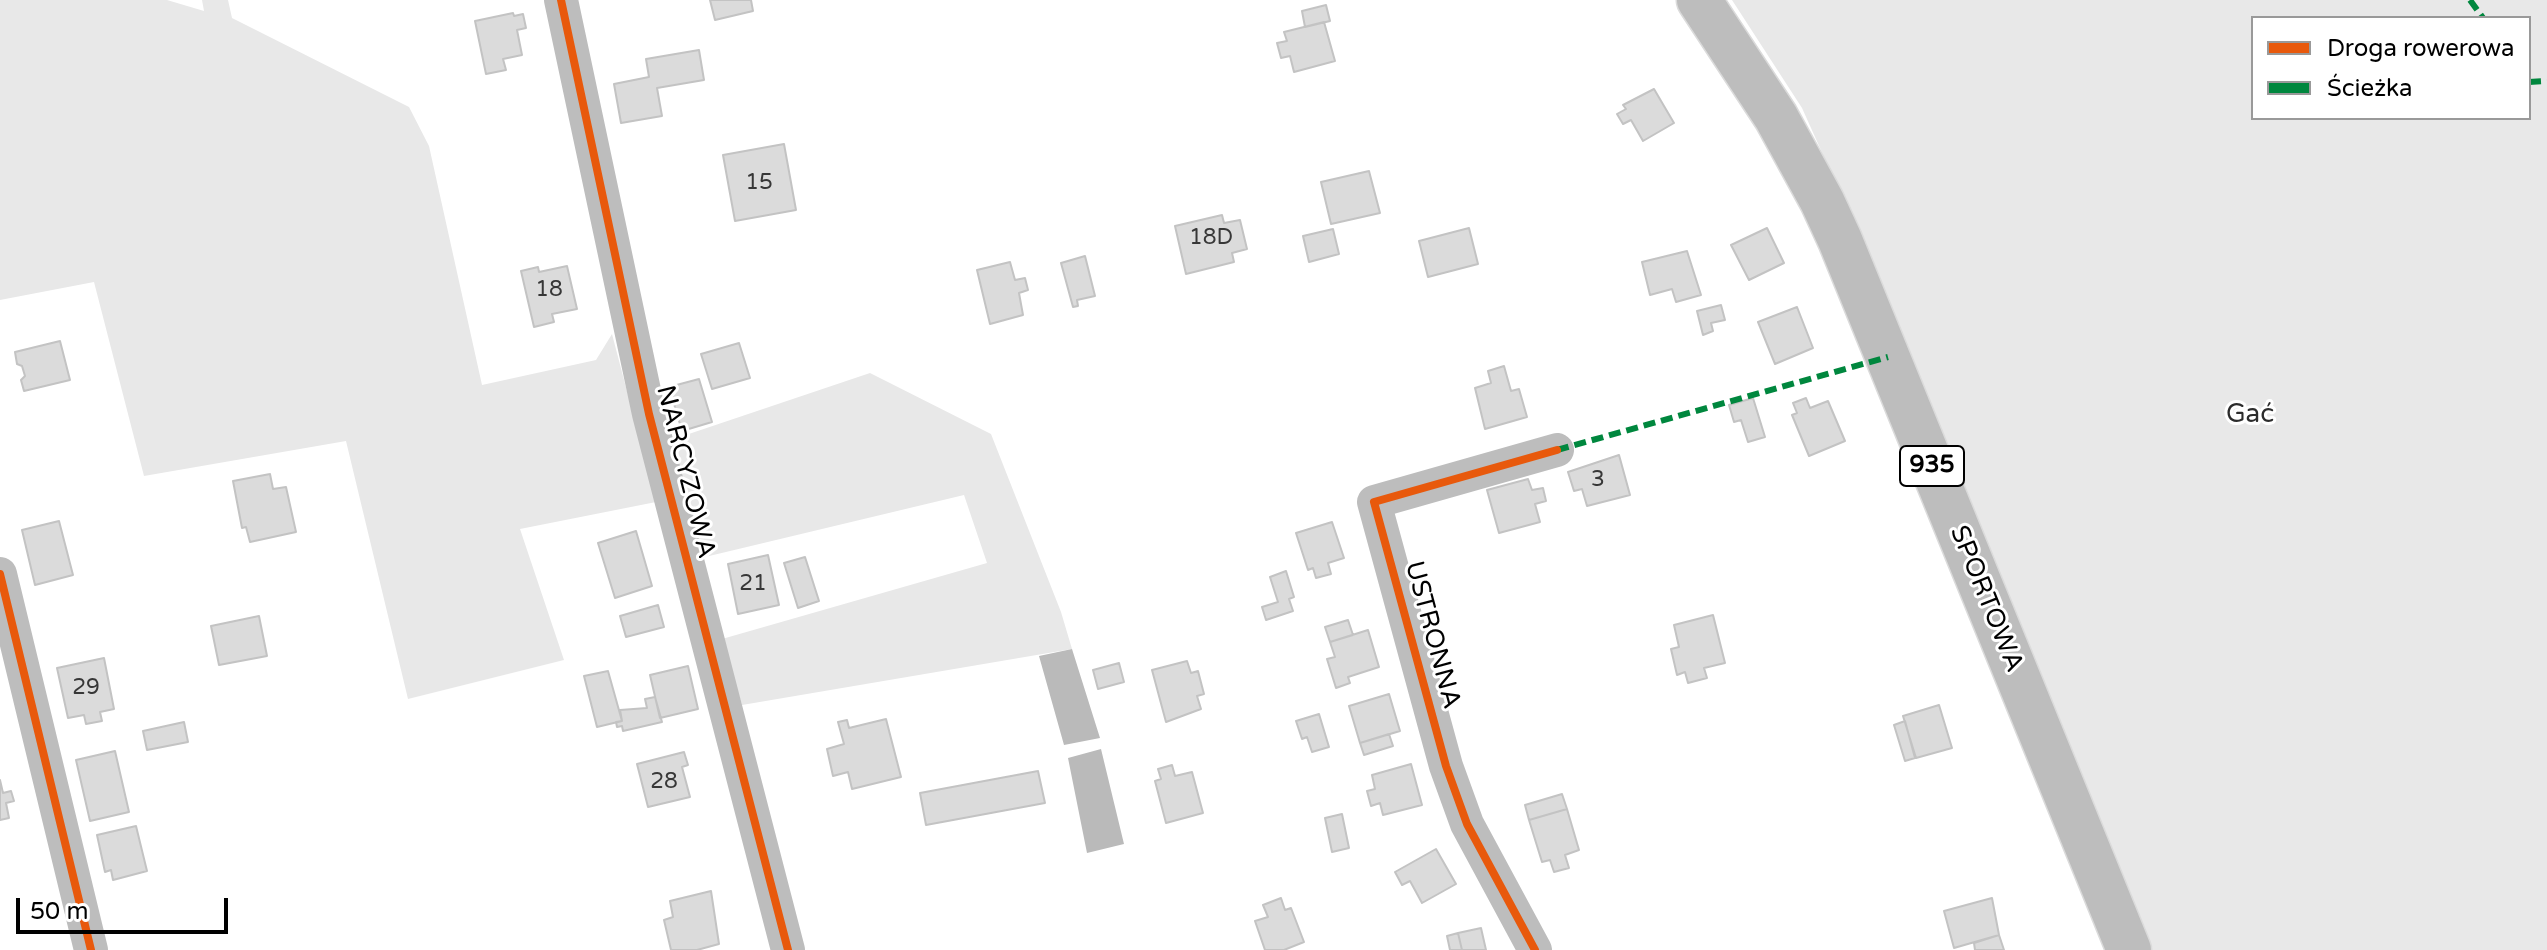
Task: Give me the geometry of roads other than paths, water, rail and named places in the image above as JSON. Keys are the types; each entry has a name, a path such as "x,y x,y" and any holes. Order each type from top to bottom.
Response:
{"main road":[{"name":"SPORTOWA","path":"1699,0 1787,138 1822,201 1849,260 2129,950"}],"street":[{"name":"NARCYZOWA","path":"561,0 649,414 788,950"},
{"name":"USTRONNA","path":"1535,950 1467,824 1446,766 1374,502 1557,450"},
{"path":"0,574 91,950"}],"park label":[{"name":"Gać","path":"2250,415"}]}
